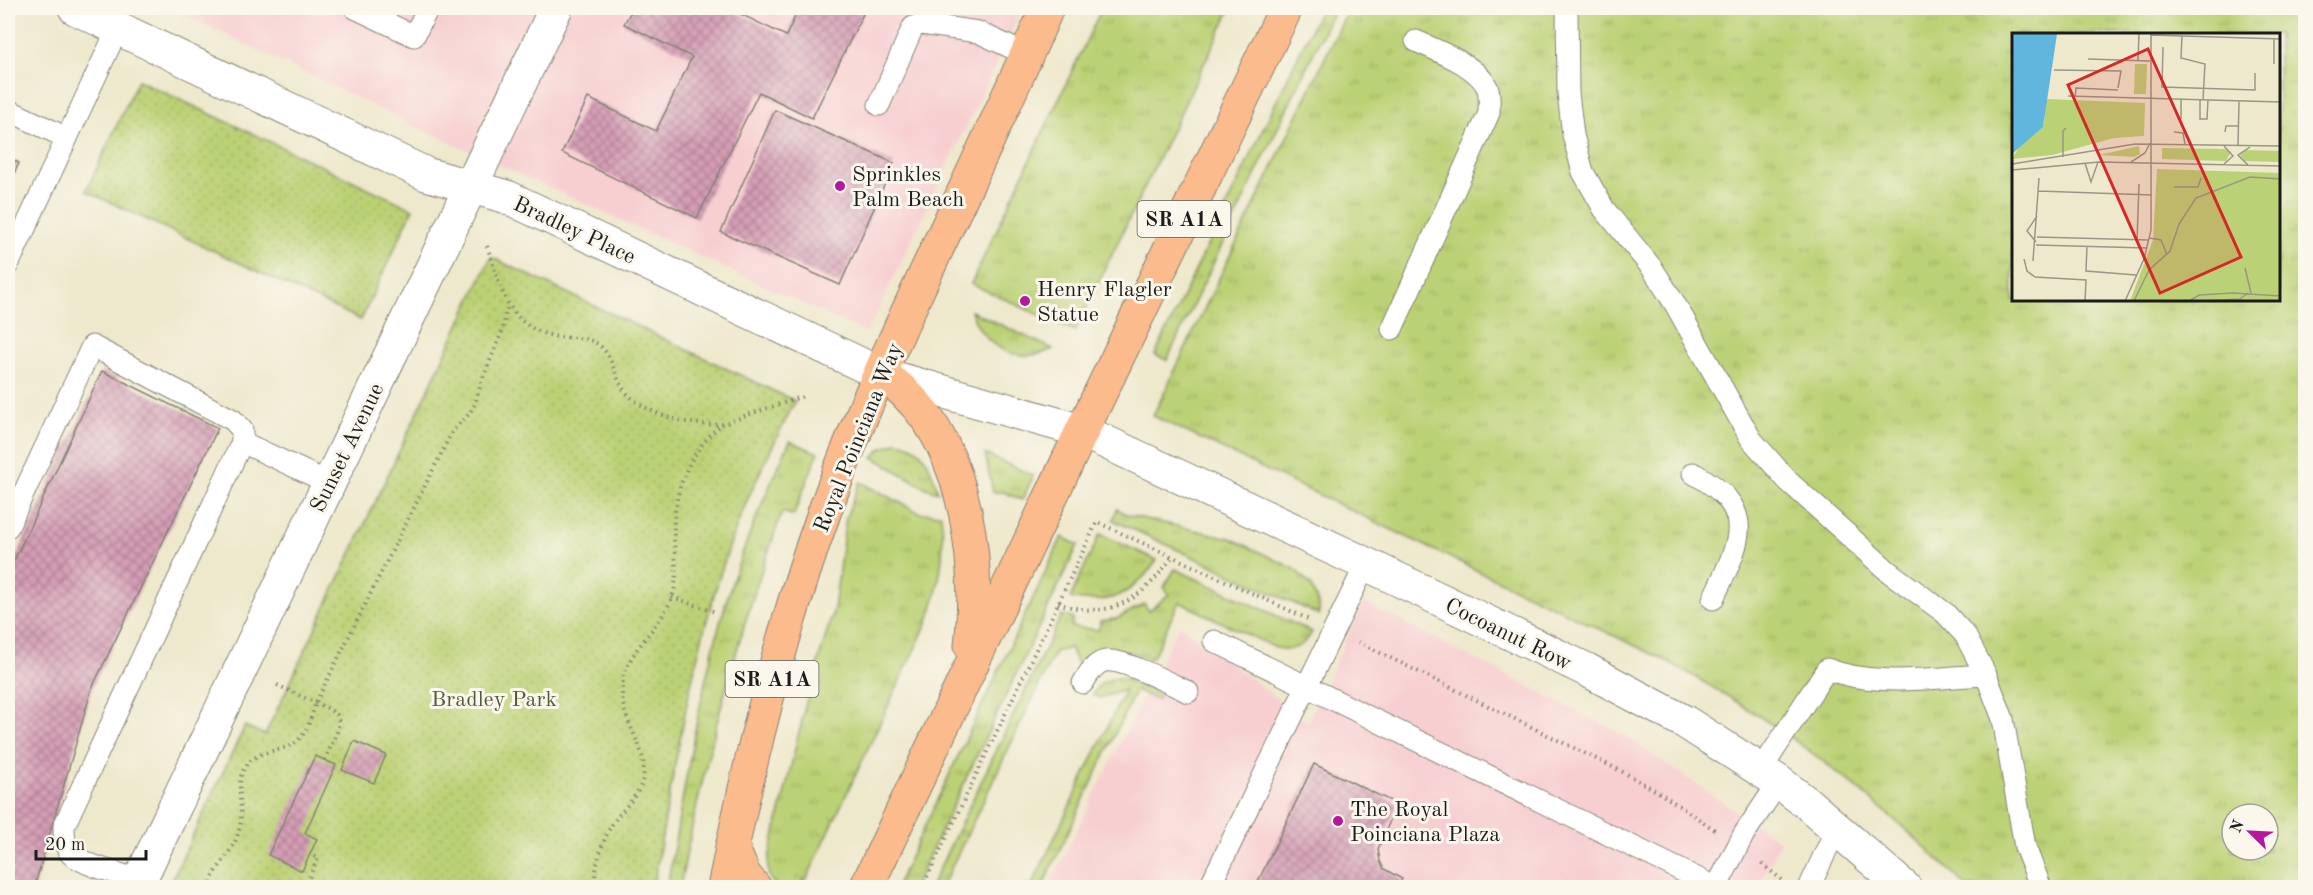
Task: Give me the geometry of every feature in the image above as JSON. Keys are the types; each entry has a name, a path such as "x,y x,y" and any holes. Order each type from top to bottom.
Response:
{"main road":[{"name":"Royal Poinciana Way","path":"724,888 752,755 776,665 824,514 880,374 1047,8"},
{"name":"SR A1A","path":"866,888 969,667 1286,8"},
{"path":"880,374 906,393 925,416 940,440 957,483 969,536 974,573 975,612 969,667"},
{"path":"732,847 744,875 755,888"}],"street":[{"name":"Bradley Place","path":"75,8 426,174 507,197 880,374 1082,431"},
{"name":"Sunset Avenue","path":"138,884 556,8"},
{"name":"Cocoanut Row","path":"1082,431 1366,564 1634,694 1684,722 1770,776 1837,827 1905,888"}],"lane":[{"path":"355,8 414,36 428,8"},
{"path":"1568,8 1568,93 1573,135 1583,172 1604,208 1652,268 1675,304 1750,439 1788,481 1846,534 1889,572 1944,612 1965,635 1986,675 2003,719 2025,847 2041,888"},
{"path":"879,105 913,27 921,24 978,32 1027,55"},
{"path":"8,265 118,28"},
{"path":"1392,329 1489,113 1488,89 1474,72 1458,61 1416,41"},
{"path":"8,110 67,138"},
{"path":"8,527 92,346 233,420 242,430 242,442 64,826 64,840 69,853 138,884"},
{"path":"242,442 329,483"},
{"path":"1693,472 1727,498 1735,507 1738,518 1737,543 1713,599"},
{"path":"1209,888 1366,564"},
{"path":"1214,642 1716,887 1744,834 1770,776 1827,669 1842,675 1869,680 1986,675"},
{"path":"1083,683 1096,665 1105,661 1117,662 1188,692"},
{"path":"1809,888 1837,827"}],"path":[{"path":"488,246 507,305 520,320 532,329 561,338 593,342 598,345 610,357 622,388 644,407 677,420 695,424 722,424 804,396"},
{"path":"208,888 235,843 240,827 242,771 258,755 297,741 309,722 316,702 453,430 469,414 475,404 503,329 507,305"},
{"path":"595,888 595,868 609,832 614,821 634,798 643,778 643,756 624,713 622,688 624,675 637,649 659,624 672,597 676,571 674,529 677,493 701,446 722,424"},
{"path":"1058,603 1085,610 1116,607 1148,588 1172,557"},
{"path":"672,597 716,612"},
{"path":"277,685 316,702 337,715 339,722 325,760"},
{"path":"304,888 318,858 310,855"}],"shaded area":[{"path":"170,8 1023,8 867,333 432,134"},
{"path":"1363,602 1620,733 1780,841 1758,887 1048,888 1179,625 1308,722"}],"green space":[{"path":"1102,8 1231,8 1075,331 971,284"},
{"path":"1321,8 1335,8 1167,360 1155,355"},
{"path":"1349,8 2305,8 2305,887 1967,887 1927,848 1841,775 1781,731 1718,690 1669,662 1153,416"},
{"path":"138,80 413,209 361,320 86,191"},
{"name":"Bradley Park","path":"491,257 795,401 745,505 723,565 687,702 653,887 168,888 245,726 265,735"},
{"path":"971,311 1053,349 1040,354 1027,355 1003,350 984,335"},
{"path":"790,441 818,453 794,514 782,512 751,604 711,745 680,887 667,887 713,649 748,538"},
{"path":"897,442 915,448 926,459 938,492 924,487 873,457 881,449"},
{"path":"985,454 1032,475 1022,500 1004,492 993,492"},
{"path":"860,482 920,513 941,514 943,542 938,583 927,623 807,878 797,887 779,887 769,875 769,858 807,699 834,609 846,517"},
{"path":"1117,509 1128,515 1230,538 1295,569 1311,585 1319,606 1319,615 1113,520"},
{"path":"1100,534 1157,560 1139,581 1120,595 1098,600 1070,598"},
{"path":"1062,537 1078,545 914,887 896,887"},
{"path":"1175,569 1312,632 1305,642 1297,647 1276,648 1179,602 1153,657 1148,659 1129,652 1113,651 1079,664 1070,648 1055,652 942,887 930,888 1061,616 1073,618 1072,627 1099,630 1100,621 1116,619 1144,604 1149,611 1169,594 1164,587"},
{"path":"1115,678 1123,678 1158,694 1159,699 1156,700 1136,690 1042,887 1031,887 1125,690 1100,698 1093,695 1101,684"}],"building":[{"path":"633,8 728,8 786,36 799,8 866,8 812,118 759,92 697,218 562,153 588,98 656,131 692,57 624,24"},
{"path":"775,110 894,163 840,285 721,232"},
{"path":"8,157 19,163 8,187"},
{"path":"102,371 218,428 92,688 34,888 8,888 8,574"},
{"path":"354,741 386,755 374,783 342,770"},
{"path":"315,756 336,765 305,833 317,839 302,871 268,855"},
{"name":"The Royal Poinciana Plaza","path":"1314,764 1397,804 1378,849 1384,869 1402,879 1397,888 1255,888"},
{"path":"1568,880 1583,888 1565,888"}],"place":[{"name":"Sprinkles Palm Beach","path":"840,186"},
{"name":"Henry Flagler Statue","path":"1025,301"},
{"name":"The Royal Poinciana Plaza","path":"1338,821"}]}
